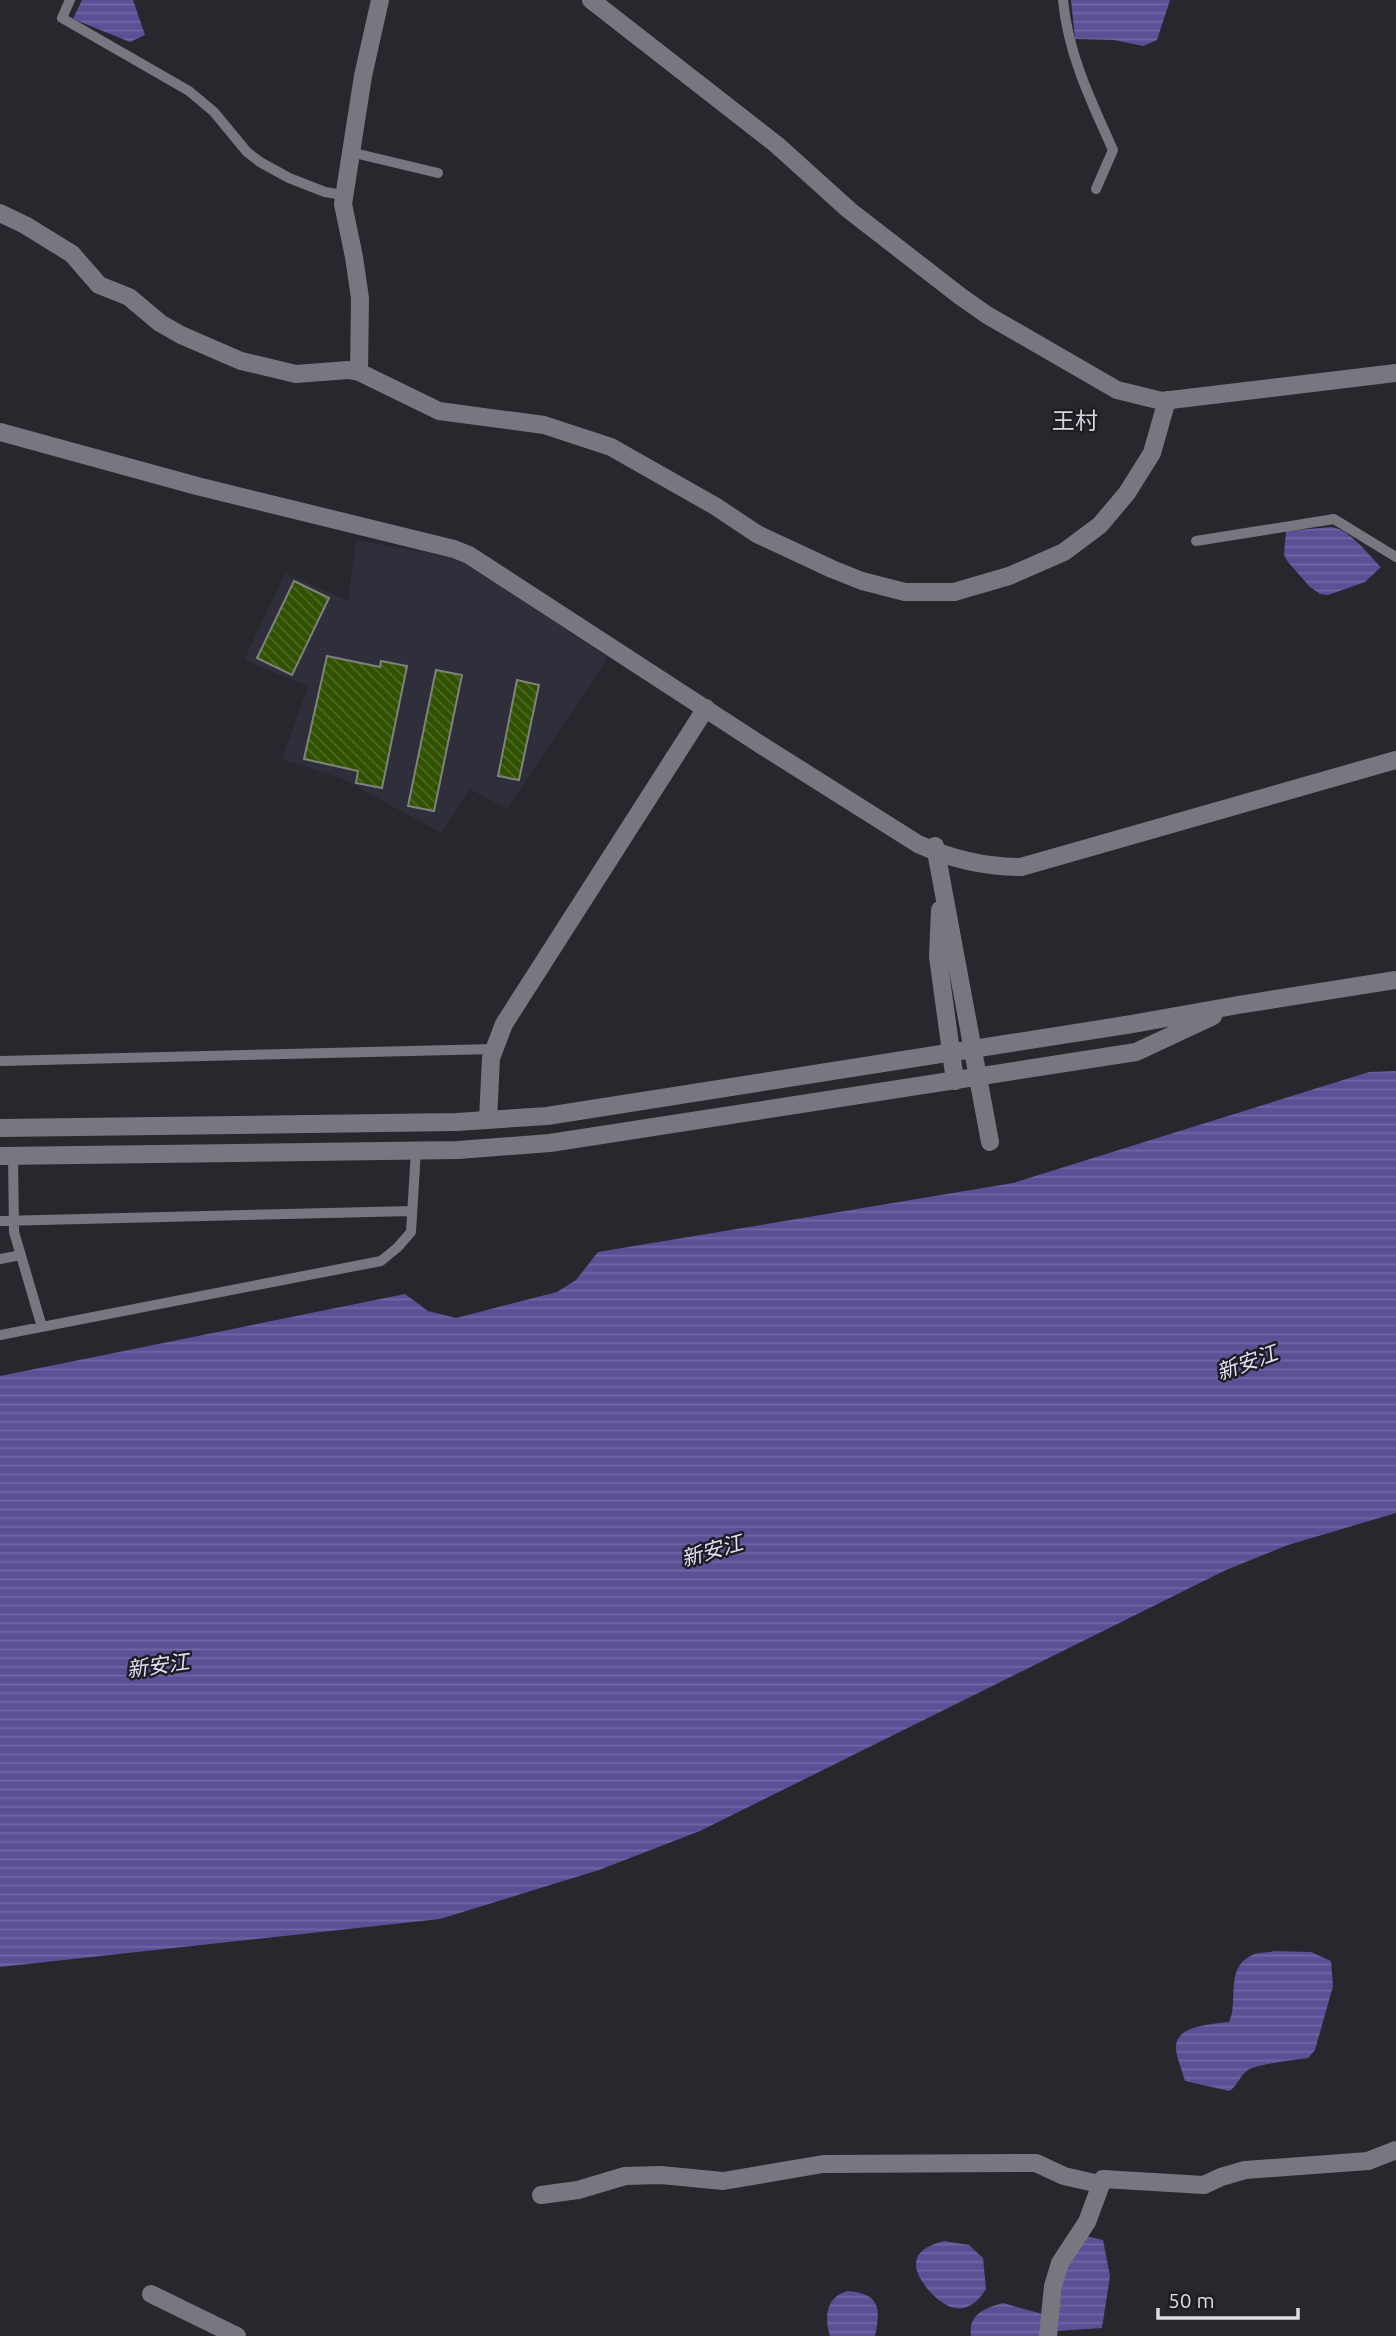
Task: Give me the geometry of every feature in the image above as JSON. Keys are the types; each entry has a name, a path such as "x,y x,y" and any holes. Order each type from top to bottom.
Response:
{"street":[{"path":"359,372 360,298 343,195 363,76 380,0"},
{"path":"591,0 777,145 849,210 986,315 1117,390 1167,400 1396,373"},
{"path":"0,213 72,254 99,285 129,296 160,323 217,351 241,361 288,373 348,370 359,372 439,411 544,425 611,447 704,499 757,534 862,581 905,592 954,592 1009,576 1064,552 1100,525 1127,493 1152,453 1167,400"},
{"path":"0,432 197,486 453,549 483,562 918,844 986,865 1021,867 1396,760"},
{"path":"488,1120 491,1058 504,1024 706,708"},
{"path":"940,850 937,957 955,1081"},
{"path":"940,850 990,1142"},
{"path":"0,1128 488,1120 586,1111 1396,980"},
{"path":"6,1156 416,1150 511,1147 589,1139 1136,1052 1238,1004"},
{"path":"1048,2336 1053,2286 1060,2263 1087,2222 1103,2179 1109,2177 1204,2185 1245,2170 1368,2161 1396,2150"},
{"path":"541,2195 578,2190 625,2176 661,2175 723,2181 823,2164 1036,2163 1064,2176 1099,2184"},
{"path":"151,2294 237,2336"}],"lane":[{"path":"71,0 62,18 189,91 214,112 247,152 260,162 289,178 326,192 343,195"},
{"path":"1063,0 1069,39 1082,81 1113,150 1096,189"},
{"path":"350,152 438,173"},
{"path":"1196,541 1335,519 1396,557"},
{"path":"0,1061 494,1049"},
{"path":"0,1335 382,1261 411,1232 416,1150"},
{"path":"6,1156 14,1232 42,1327"},
{"path":"0,1221 412,1211"},
{"path":"0,1259 21,1255"}],"shaded area":[{"path":"356,540 465,560 608,658 507,809 470,789 441,833 343,779 282,759 308,686 244,660 285,573 348,601"}],"water":[{"path":"82,0 133,0 145,35 130,42 73,19"},
{"path":"1071,0 1170,0 1157,40 1143,46 1114,40 1075,39"},
{"path":"1332,527 1353,538 1381,567 1365,582 1328,595 1320,594 1310,587 1284,555 1286,531"},
{"name":"新安江","path":"1396,1071 1396,1513 1288,1545 1226,1570 700,1831 599,1870 440,1919 0,1967 0,1376 405,1294 428,1311 456,1318 557,1292 576,1280 598,1252 1013,1183 1369,1072"},
{"path":"1274,1951 1311,1952 1331,1961 1333,1986 1315,2050 1308,2058 1248,2070 1229,2091 1185,2081 1176,2047 1182,2034 1196,2027 1229,2022 1238,1968 1252,1955"},
{"path":"1086,2236 1103,2240 1110,2276 1102,2328 1057,2331 1064,2269"},
{"path":"944,2241 969,2245 983,2258 986,2289 979,2299 964,2308 941,2302 926,2287 917,2270 917,2257 921,2252"},
{"path":"848,2291 867,2295 876,2304 878,2318 875,2336 830,2336 828,2309 835,2298"},
{"path":"1003,2303 1046,2315 1042,2336 971,2336 975,2317 984,2310"}],"building":[{"path":"294,581 329,598 292,675 257,658"},
{"path":"327,656 380,667 381,661 407,666 382,788 356,783 358,771 304,759"},
{"path":"436,670 462,675 434,811 408,806"},
{"path":"517,680 539,685 519,780 498,776"}],"district":[{"name":"王村","path":"1075,421"}]}
